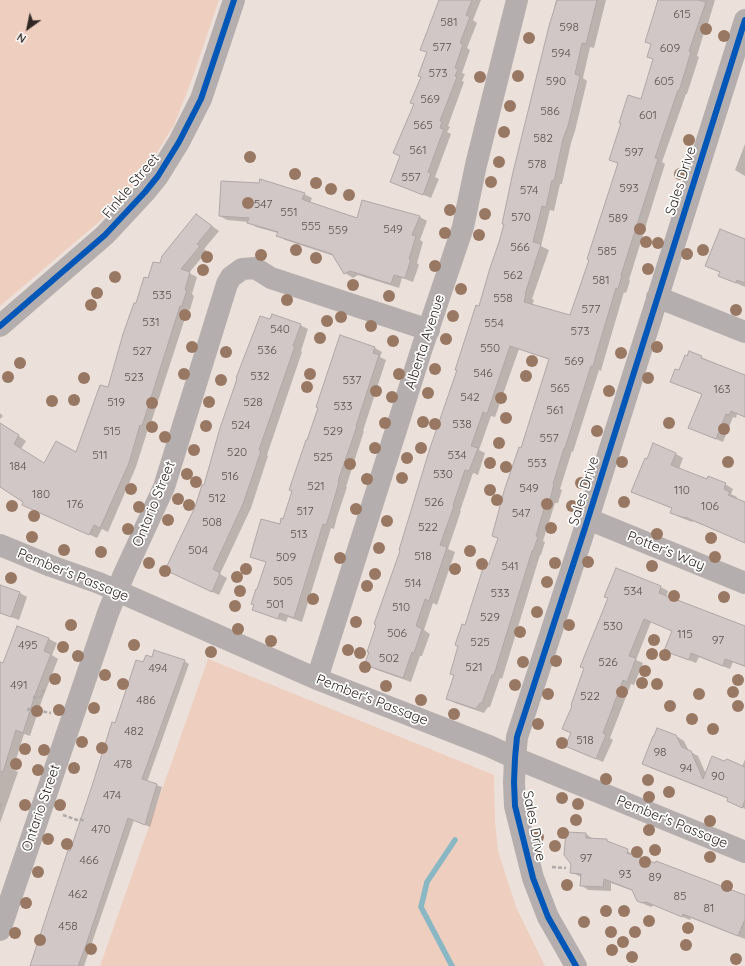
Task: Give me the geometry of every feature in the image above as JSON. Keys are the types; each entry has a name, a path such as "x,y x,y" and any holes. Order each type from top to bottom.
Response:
{"street":[{"name":"Finkle Street","path":"0,326 105,235 158,176 179,142 201,99 234,0"},
{"name":"Alberta Avenue","path":"317,679 422,348 463,227 476,165 517,0"},
{"name":"Sales Drive","path":"576,966 548,917 533,878 515,806 514,782 517,737 588,519 657,297 737,72 745,20"},
{"name":"Ontario Street","path":"0,930 106,620 164,487 227,284 235,273 247,268 255,268 271,278 429,330"},
{"path":"657,297 745,332"},
{"name":"Potter's Way","path":"588,519 745,583"},
{"name":"Pember's Passage","path":"0,545 117,592 317,679 489,746 745,852"}],"path":[{"path":"33,697 38,698 41,696 44,689"},
{"path":"27,710 36,707 45,712 51,713"},
{"path":"0,803 0,810"},
{"path":"63,815 85,821"},
{"path":"552,867 566,868"}],"shaded area":[{"path":"0,0 219,0 191,82 174,125 137,182 100,221 0,306"},
{"path":"208,659 494,775 495,821 498,851 516,907 545,966 100,966"}],"building":[{"path":"439,0 472,0 466,15 470,17 460,43 463,44 455,68 458,69 455,76 457,77 440,121 442,122 440,128 444,129 428,172 431,173 423,195 390,182 400,156 393,153 414,104 410,103 421,77 418,76 427,52 420,50"},
{"path":"557,0 597,0 586,44 582,43 575,74 580,76 568,126 563,139 554,181 552,180 546,207 542,206 533,242 541,244 525,294 524,302 570,315 589,260 587,259 618,163 609,160 628,95 641,99 653,59 647,57 651,44 645,42 658,0 698,0 706,2 689,51 691,52 679,91 678,90 655,158 658,159 621,275 618,289 616,288 593,367 591,366 564,448 553,484 550,500 547,499 536,536 538,537 532,551 494,675 492,675 482,703 480,703 476,709 446,699 454,675 450,674 458,646 455,645 462,624 465,625 485,562 489,564 498,538 492,536 504,491 519,447 521,448 549,359 510,346 487,414 483,412 471,446 478,448 469,471 465,470 453,505 454,506 440,545 447,547 429,601 425,599 416,626 422,629 414,653 412,652 403,678 368,666 368,664 365,663 376,625 374,624 400,551 399,550 430,448 457,370 455,370 476,305 479,306 499,242 504,224 502,224 513,172 549,26"},
{"path":"260,179 305,193 302,199 304,200 357,218 362,200 420,216 412,235 416,236 405,278 394,275 391,284 350,271 344,274 332,254 276,236 278,232 247,223 249,218 219,216 221,181 259,183"},
{"path":"196,214 212,226 197,244 200,246 181,269 190,272 185,290 187,290 182,306 180,306 142,426 140,425 129,463 100,528 94,525 89,535 22,505 23,502 0,487 0,423 19,435 14,444 44,463 56,441 76,452 100,385 108,387 123,334 134,303 136,303 144,277 148,278 153,262 160,263 162,256"},
{"path":"720,229 745,239 745,283 737,280 736,283 718,276 720,272 705,266"},
{"path":"272,314 301,324 293,346 295,346 259,450 261,451 243,504 213,569 220,573 212,592 165,570 195,507 202,485 204,485 220,428 237,379 236,378 260,316 270,319"},
{"path":"340,335 375,347 373,353 379,355 338,481 339,482 330,513 326,525 323,524 294,618 280,613 278,619 252,610 254,605 251,604 266,562 250,557 261,519 280,524 281,518 283,519 292,491 289,490 318,408 316,407"},
{"path":"689,351 702,356 701,358 745,375 745,417 731,411 729,415 726,414 716,439 688,428 702,394 670,382 675,369 679,370 685,355 687,356"},
{"path":"653,443 676,453 671,465 707,479 708,476 726,483 724,489 730,492 728,495 745,502 745,543 685,517 670,513 672,508 631,492"},
{"path":"616,568 661,586 659,593 745,626 745,666 725,659 723,666 691,653 689,660 664,651 672,631 644,619 629,656 636,658 627,682 623,680 603,733 606,735 596,759 565,746 571,733 562,729 572,706 571,705 584,668 580,667 608,598 604,597"},
{"path":"0,585 20,592 11,617 0,613"},
{"path":"17,626 49,638 44,651 51,654 35,695 23,733 16,730 3,772 0,771 0,662 3,663"},
{"path":"154,650 185,660 142,779 157,784 145,825 128,818 78,966 30,966 68,850 70,851 92,786 112,722 115,723 136,660 143,662 146,655 152,657"},
{"path":"657,728 676,735 682,747 691,751 703,779 712,756 724,761 727,759 745,767 745,800 742,808 727,801 728,798 642,764"},
{"path":"566,832 586,833 586,838 607,839 607,841 628,849 627,853 655,863 656,861 745,895 745,919 738,936 683,914 682,917 646,902 642,903 637,901 632,890 604,879 603,887 580,886 581,874 570,873 571,864 564,855"}],"waterway":[{"path":"452,966 421,907 427,882 455,840"}],"cycle path":[{"path":"0,326 105,235 158,176 179,142 201,99 234,0"},
{"path":"576,966 548,917 533,878 515,806 514,782 517,737 585,528 745,20"}]}
